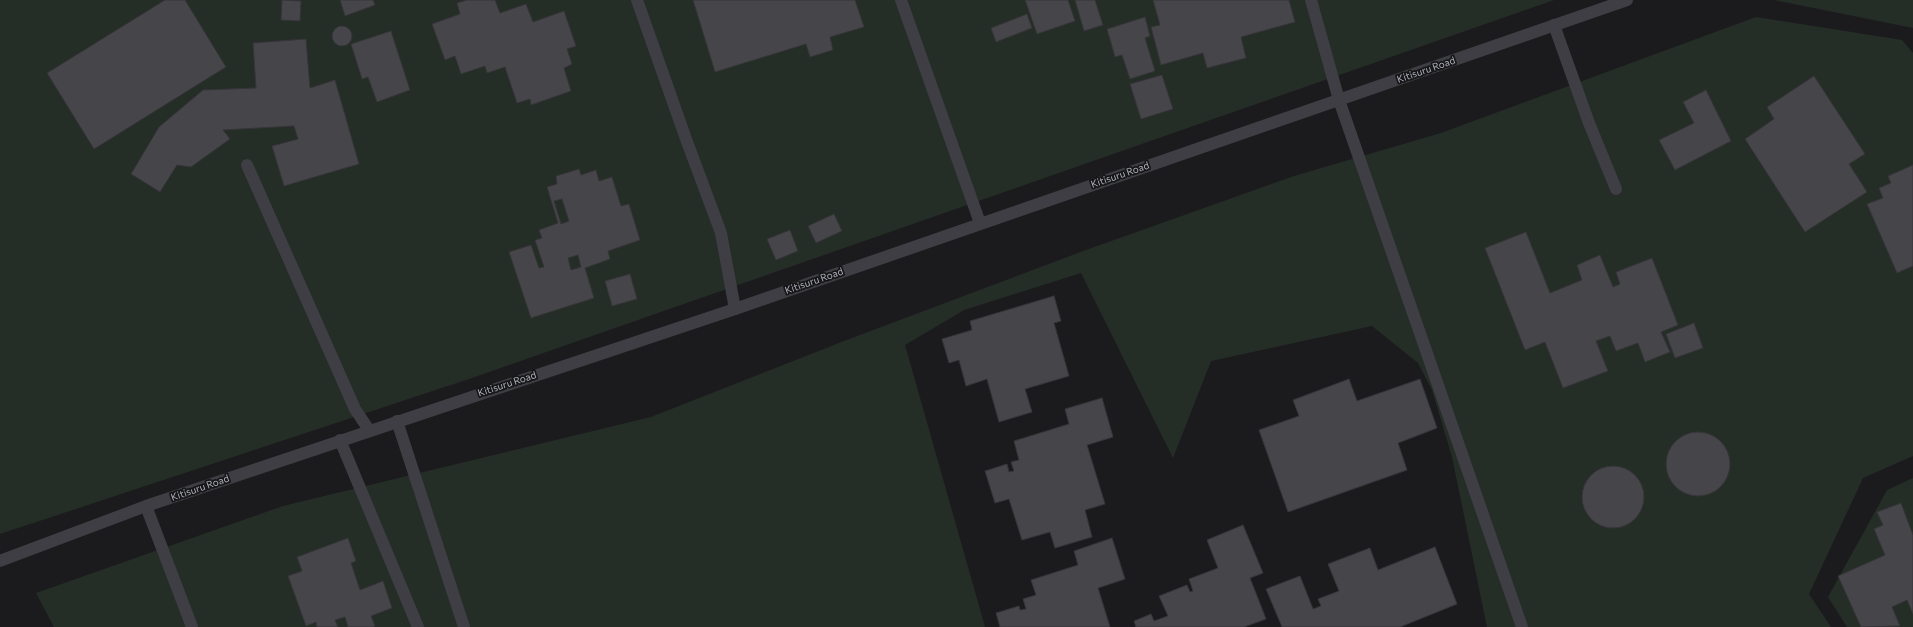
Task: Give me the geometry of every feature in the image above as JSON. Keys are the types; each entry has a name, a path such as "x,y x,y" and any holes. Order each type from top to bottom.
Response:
{"street":[{"path":"638,0 686,139 722,233 735,309"},
{"path":"901,0 980,222"},
{"path":"1311,0 1339,100 1522,627"},
{"name":"Kitisuru Road","path":"0,561 146,506 735,309 980,222 1627,0"},
{"path":"1554,25 1589,123 1616,189"},
{"path":"247,164 355,409 370,430"},
{"path":"397,421 464,627"},
{"path":"340,440 418,627"},
{"path":"146,506 192,627"}],"shaded area":[{"path":"0,0 1554,0 469,379 0,534"},
{"path":"1774,0 1913,0 1913,28"},
{"path":"1756,17 1902,40 1913,53 1913,456 1863,478 1809,594 1831,627 1487,627 1452,457 1432,390 1418,363 1372,326 1211,361 1173,458 1081,273 964,310 905,345 985,627 54,627 36,593 283,506 651,417 844,341 1086,250 1294,176 1441,133"},
{"path":"1913,478 1913,627 1847,627 1828,597 1887,490"}],"building":[{"path":"165,0 185,0 226,67 94,149 47,73"},
{"path":"282,0 301,1 300,21 281,20"},
{"path":"340,0 373,0 375,5 345,16"},
{"path":"467,0 495,0 500,13 526,4 533,22 564,11 576,46 567,49 572,64 564,68 571,91 531,105 530,99 517,103 505,67 487,73 485,66 461,74 455,56 445,60 432,24 460,14 457,3"},
{"path":"693,0 855,0 864,27 830,37 833,50 810,57 806,44 715,72"},
{"path":"1025,0 1068,0 1075,21 1037,34"},
{"path":"1075,0 1095,0 1103,25 1084,31"},
{"path":"1153,0 1289,0 1295,22 1241,37 1246,58 1207,68 1203,53 1161,65 1151,27 1160,25"},
{"path":"1027,14 1032,28 996,42 991,28"},
{"path":"1145,17 1150,36 1145,38 1155,71 1130,79 1122,55 1115,57 1107,29"},
{"path":"342,26 349,29 352,36 349,43 342,46 335,43 332,36 335,29"},
{"path":"391,31 410,90 377,102 368,77 362,79 351,44"},
{"path":"306,39 310,88 335,80 359,164 284,186 272,146 298,139 294,126 223,130 230,139 191,167 177,165 160,192 131,174 159,127 203,90 256,88 253,43"},
{"path":"1162,75 1173,109 1141,119 1130,84"},
{"path":"1814,76 1865,154 1849,164 1867,192 1805,232 1745,139 1774,119 1767,107"},
{"path":"1706,90 1731,141 1675,170 1659,140 1694,123 1683,102"},
{"path":"1913,165 1913,266 1897,273 1867,204 1883,198 1879,188 1891,183 1888,176"},
{"path":"579,169 581,175 596,170 599,181 612,177 621,206 629,204 640,240 608,251 610,259 585,268 594,298 531,318 509,252 531,245 539,268 544,267 535,240 542,238 539,230 558,223 547,187 557,184 556,176","holes":["562,199 569,221 561,224 554,201","578,255 581,267 571,270 568,258"]},
{"path":"834,214 842,231 816,243 808,226"},
{"path":"790,230 798,251 776,260 767,239"},
{"path":"1526,232 1550,293 1582,280 1577,265 1600,255 1613,287 1620,284 1616,272 1652,258 1678,325 1661,332 1670,352 1645,362 1638,343 1616,351 1610,336 1596,341 1608,371 1563,388 1545,342 1525,350 1485,248"},
{"path":"630,274 637,299 612,306 605,281"},
{"path":"1054,296 1061,321 1054,323 1069,376 1025,389 1032,412 999,422 987,379 966,386 959,360 949,363 942,339 972,330 970,321"},
{"path":"1694,323 1703,348 1675,358 1666,334"},
{"path":"1349,379 1357,401 1420,379 1437,428 1398,443 1407,470 1288,512 1259,430 1299,416 1293,400"},
{"path":"1102,398 1113,437 1087,445 1105,504 1085,510 1092,537 1055,548 1050,532 1022,540 1009,499 995,503 985,471 1007,464 1009,472 1014,471 1011,462 1019,460 1014,441 1069,424 1065,409"},
{"path":"1698,432 1710,434 1721,441 1728,452 1730,464 1728,476 1721,487 1710,494 1698,496 1686,494 1675,487 1668,476 1666,464 1668,452 1675,441 1686,434"},
{"path":"1613,466 1625,468 1635,475 1642,485 1644,497 1642,509 1635,519 1625,526 1613,528 1601,526 1591,519 1584,509 1582,497 1584,485 1591,475 1601,468"},
{"path":"1901,503 1913,535 1913,614 1907,600 1892,607 1900,626 1861,627 1838,576 1885,555 1874,529 1883,525 1877,512"},
{"path":"1243,525 1263,573 1250,578 1266,619 1244,627 1136,627 1134,621 1151,614 1154,621 1168,616 1159,596 1187,585 1190,592 1193,591 1189,579 1218,568 1207,540"},
{"path":"348,538 356,561 351,563 360,590 383,581 392,608 371,616 375,626 373,627 348,627 345,617 335,620 338,627 317,627 316,622 306,626 288,576 302,571 297,557"},
{"path":"1112,538 1125,579 1098,588 1110,627 1000,627 996,613 1019,606 1020,610 1026,609 1023,599 1036,595 1031,580 1078,565 1074,551"},
{"path":"1435,547 1457,604 1400,627 1282,627 1266,589 1300,576 1313,609 1321,606 1318,599 1339,591 1328,564 1370,548 1378,570"}]}
